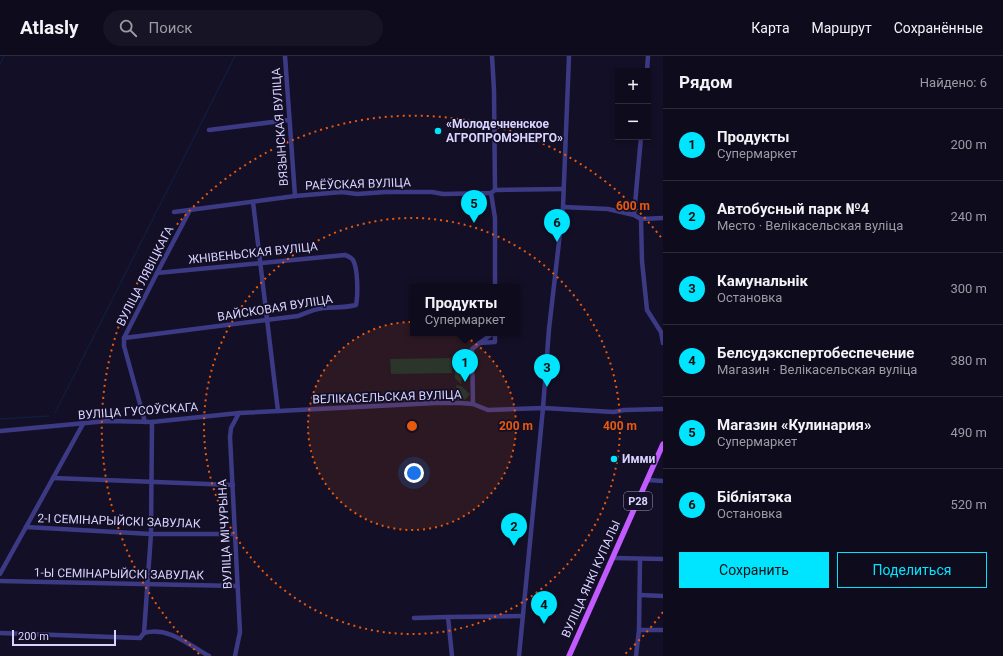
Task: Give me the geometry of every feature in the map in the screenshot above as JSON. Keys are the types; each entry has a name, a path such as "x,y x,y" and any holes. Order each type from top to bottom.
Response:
{"main road":[{"name":"ВУЛІЦА ЯНКІ КУПАЛЫ","path":"569,656 663,444"}],"street":[{"name":"ВЯЗЫНСКАЯ ВУЛІЦА","path":"285,56 295,196"},
{"path":"492,56 494,90 493,192 495,218 495,284"},
{"path":"518,656 544,408 549,329 563,207 569,56"},
{"path":"647,68 648,56"},
{"path":"209,130 289,120"},
{"path":"634,214 641,140"},
{"name":"РАЁЎСКАЯ ВУЛІЦА","path":"174,212 295,196 342,192 357,194 386,192 432,192 443,194 564,189"},
{"path":"253,202 278,411"},
{"path":"563,207 608,209 634,214 642,219 663,218"},
{"name":"ВУЛІЦА ЛЯВІЦКАГА","path":"145,422 124,346 124,338 190,210"},
{"path":"642,219 642,261 647,310 661,332 663,343"},
{"name":"ЖНІВЕНЬСКАЯ ВУЛІЦА","path":"157,273 338,255 350,257"},
{"name":"ВАЙСКОВАЯ ВУЛІЦА","path":"124,338 267,321 298,316 323,308 348,307 356,305 356,269 354,260 350,257"},
{"path":"473,404 472,348 490,336"},
{"path":"479,343 495,342 494,336"},
{"name":"ВЕЛІКАСЕЛЬСКАЯ ВУЛІЦА","path":"278,411 460,403 473,404 488,410 544,408 614,412 624,410 663,409"},
{"name":"ВУЛІЦА ГУСОЎСКАГА","path":"0,431 107,421 152,422 239,413 278,411"},
{"name":"ВУЛІЦА МІЧУРЫНА","path":"235,656 240,632 230,437 231,428 239,413"},
{"path":"144,634 151,534 152,422"},
{"path":"0,574 83,424"},
{"path":"53,478 233,485"},
{"path":"648,480 663,481"},
{"name":"2-І СЕМІНАРЫЙСКІ ЗАВУЛАК","path":"26,528 151,534 235,534"},
{"path":"612,558 663,559"},
{"path":"636,656 639,630 640,559"},
{"name":"1-Ы СЕМІНАРЫЙСКІ ЗАВУЛАК","path":"0,581 237,586"},
{"path":"640,595 663,596"},
{"path":"414,618 522,616"},
{"path":"448,617 452,656"},
{"path":"639,630 663,630"},
{"path":"0,633 140,638 144,634 158,631 175,636 209,656"}],"green space":[{"path":"454,354 459,354 469,368 463,372 461,384 455,378"},
{"path":"451,358 452,373 391,374 390,359"},
{"path":"456,385 461,386 470,394 466,399 458,400 457,392 461,388 457,391"}],"waterway":[{"path":"0,64 4,56"},
{"path":"55,413 235,56"},
{"path":"0,419 49,416"}],"place":[{"name":"«Молодечненское АГРОПРОМЭНЕРГО»","path":"438,131"},
{"name":"Магазин «Кулинария»","path":"474,223"},
{"name":"Бібліятэка","path":"557,242"},
{"name":"Продукты","path":"465,382"},
{"name":"Камунальнік","path":"547,387"},
{"name":"Имми","path":"614,459"},
{"name":"Автобусный парк №4","path":"514,546"},
{"name":"Белсудэкспертобеспечение","path":"544,624"}]}
